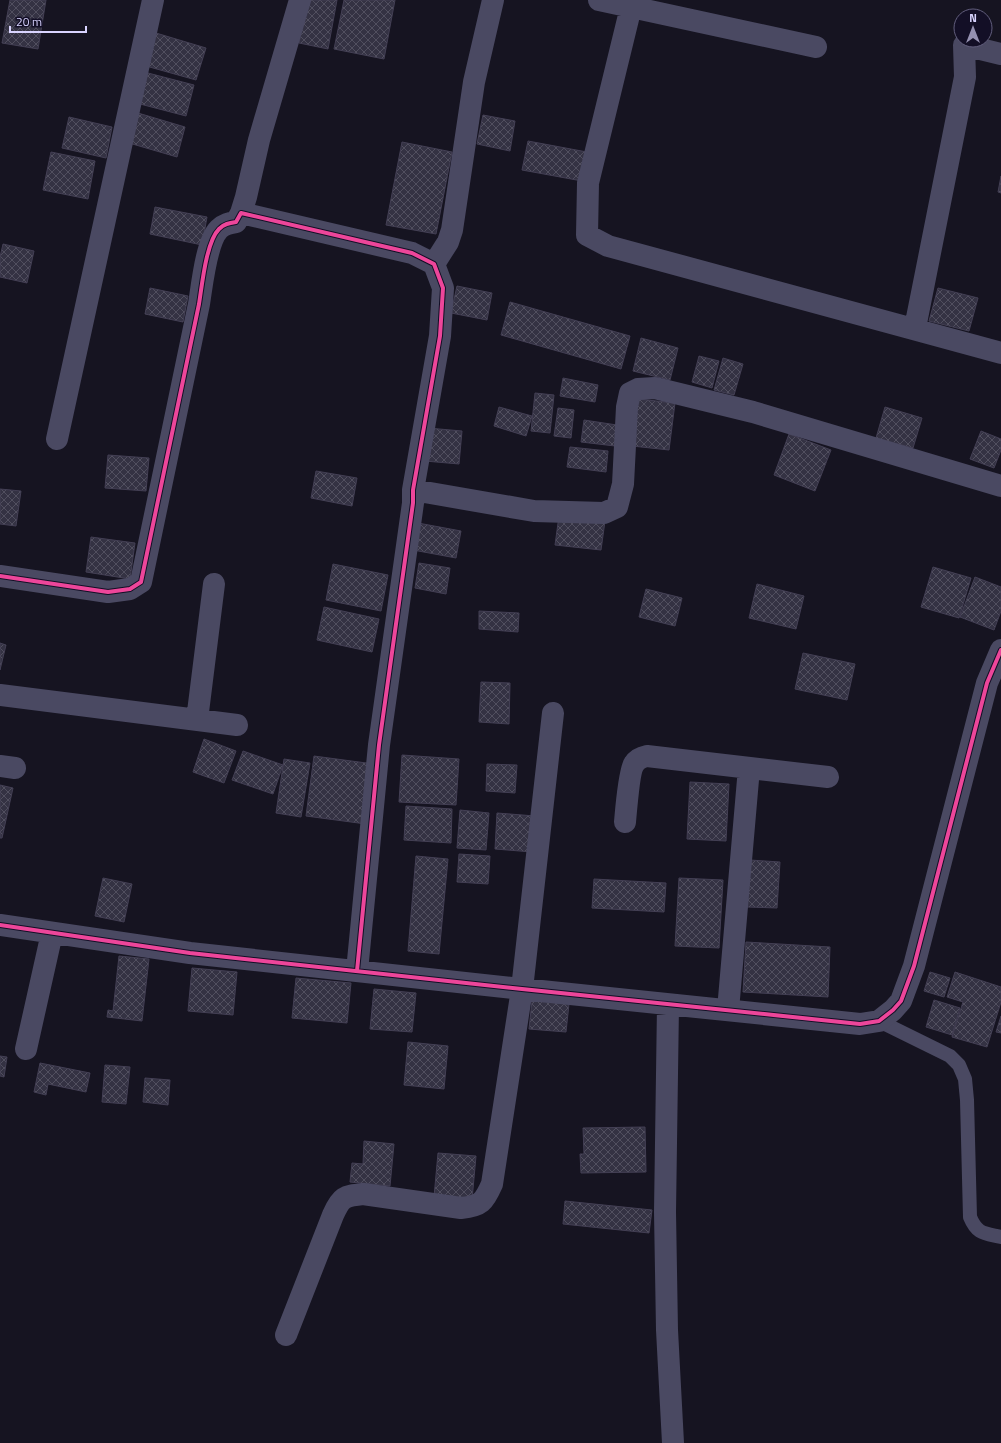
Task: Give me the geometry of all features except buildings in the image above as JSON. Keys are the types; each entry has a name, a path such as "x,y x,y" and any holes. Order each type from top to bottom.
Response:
{"street":[{"path":"57,439 153,0"},
{"path":"0,576 108,592 130,589 141,582 212,238 219,228 226,224 236,222 241,213 259,140 300,0"},
{"path":"434,264 448,242 452,230 473,90 492,0"},
{"path":"599,0 816,47"},
{"path":"631,7 588,183 587,235 608,246 915,328 1001,353"},
{"path":"915,328 965,76 964,45 1001,54"},
{"path":"241,213 412,252 434,264 443,288 440,336 413,490 413,503 379,746 357,971"},
{"path":"413,490 534,511 604,513 617,507 623,484 627,407 630,393 638,389 655,388 753,412 1001,486"},
{"path":"197,720 214,584"},
{"path":"0,925 190,953 668,1005 860,1024 879,1021 893,1010 901,1001 914,966 986,683 1001,650"},
{"path":"0,696 237,725"},
{"path":"286,1335 333,1215 339,1203 348,1195 363,1194 461,1208 474,1207 485,1199 492,1184 522,989 553,713"},
{"path":"625,822 632,768 637,760 642,757 647,756 828,777"},
{"path":"728,1010 749,768"},
{"path":"26,1049 52,933"},
{"path":"668,1005 665,1212 667,1330 672,1443"}],"lane":[{"path":"879,1021 950,1056 960,1065 965,1079 967,1100 970,1217 975,1228 984,1233 1001,1237"}],"cycle path":[{"path":"0,576 108,592 130,589 141,582 199,304 205,265 211,244 221,227 236,222 241,213 412,253 434,264 443,288 440,336 413,490 413,503 379,745 357,971"},
{"path":"0,925 190,953 860,1024 879,1021 893,1010 901,1001 914,966 987,683 1001,650"}]}
